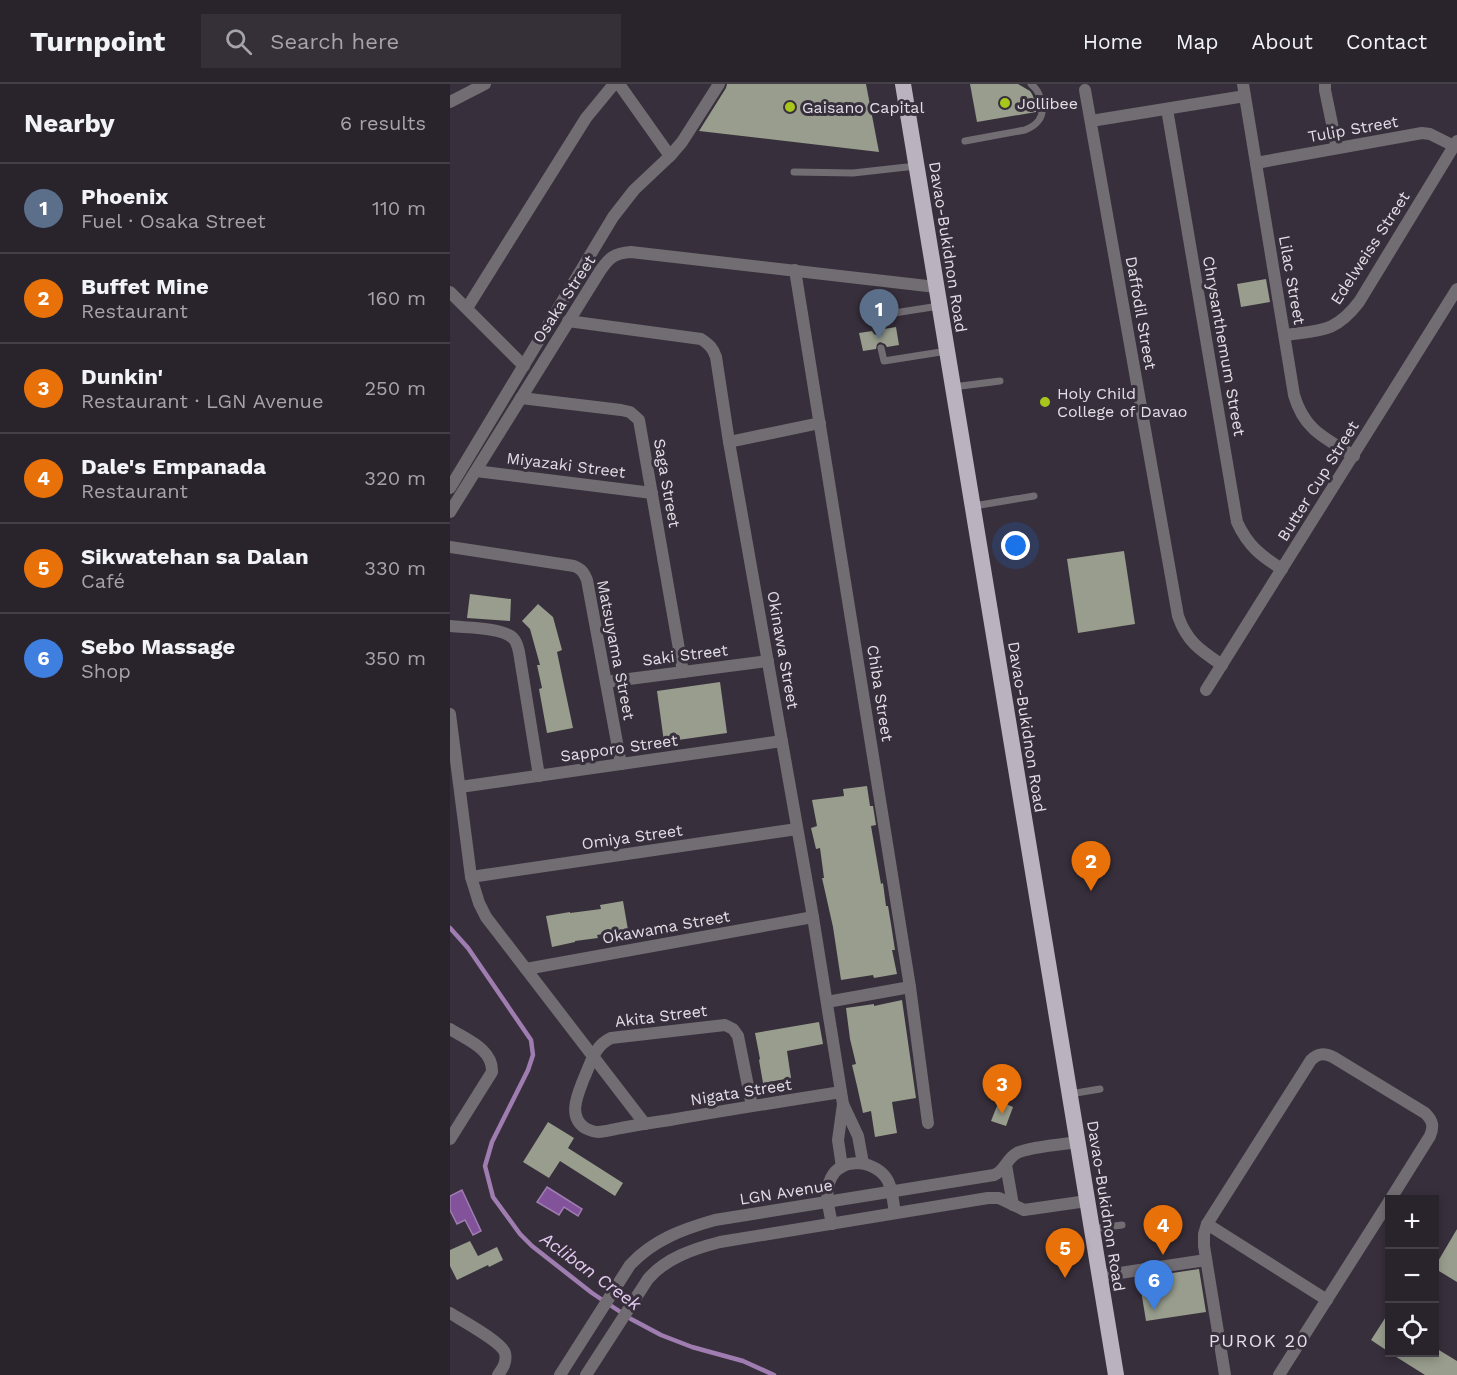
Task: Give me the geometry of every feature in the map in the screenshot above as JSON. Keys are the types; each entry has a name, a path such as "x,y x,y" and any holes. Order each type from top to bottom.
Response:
{"highway":[{"name":"Davao-Bukidnon Road","path":"903,84 1116,1375"}],"street":[{"path":"450,102 485,84"},
{"path":"467,308 586,118 614,84"},
{"path":"619,84 670,156"},
{"path":"450,488 613,217 634,190 682,142 719,84"},
{"path":"1325,84 1337,148"},
{"name":"Daffodil Street","path":"1085,90 1178,616 1183,631 1194,644 1222,665"},
{"path":"1091,121 1167,109 1244,90"},
{"name":"Lilac Street","path":"1244,90 1294,395 1303,418 1313,430 1354,456"},
{"name":"Chrysanthemum Street","path":"1167,109 1237,522 1244,537 1254,549 1282,569"},
{"name":"Tulip Street","path":"1256,163 1422,133 1456,144"},
{"name":"Edelweiss Street","path":"1285,335 1325,330 1338,324 1348,315 1365,292 1456,144"},
{"name":"Osaka Street","path":"450,512 568,321 607,261 614,255 631,252 936,287"},
{"name":"Chiba Street","path":"795,270 910,987 928,1123"},
{"name":"Butter Cup Street","path":"1206,690 1457,289"},
{"path":"450,292 524,366"},
{"name":"Okinawa Street","path":"568,321 701,339 708,343 716,357 842,1098"},
{"name":"Saga Street","path":"521,398 621,410 630,412 639,420 683,672"},
{"path":"729,442 819,423"},
{"name":"Miyazaki Street","path":"476,471 652,493"},
{"name":"Matsuyama Street","path":"450,547 574,566 580,569 587,580 621,764"},
{"path":"450,626 497,631 512,637 516,643 539,776"},
{"name":"Saki Street","path":"606,682 768,661"},
{"path":"450,714 471,878 479,903 486,917 525,969 645,1124"},
{"name":"Sapporo Street","path":"460,787 782,741"},
{"name":"Omiya Street","path":"471,878 797,829"},
{"name":"Okawama Street","path":"525,969 813,917"},
{"path":"826,1002 910,987"},
{"name":"Akita Street","path":"593,1056 603,1041 610,1038 725,1025 733,1029 738,1036 752,1106"},
{"path":"450,1029 480,1047 490,1059 492,1066 492,1072 452,1132"},
{"path":"1225,1375 1206,1260 1204,1234 1207,1224 1315,1056 1327,1054 1333,1057 1425,1113 1431,1119 1433,1125 1430,1136 1393,1195"},
{"name":"Nigata Street","path":"593,1056 576,1105 576,1118 590,1130 599,1132 752,1106 842,1098"},
{"path":"842,1098 858,1136 863,1163"},
{"path":"842,1098 838,1140 842,1167"},
{"name":"LGN Avenue","path":"560,1375 621,1277 639,1255 655,1243 692,1227 727,1218 994,1175 1001,1172 1010,1158 1021,1151 1078,1142"},
{"path":"832,1224 828,1192 832,1176 842,1167 856,1163 863,1163 885,1176 892,1192 895,1213"},
{"path":"1006,1165 1013,1205"},
{"path":"586,1375 640,1289 654,1271 690,1251 731,1240 988,1198 999,1198 1024,1210 1087,1201"},
{"path":"1279,1375 1385,1208"},
{"path":"727,1218 731,1240"},
{"path":"1207,1224 1327,1299"},
{"path":"639,1255 654,1271"},
{"path":"1100,1276 1206,1260"},
{"path":"450,1313 496,1341 503,1348 506,1354 505,1363 498,1375"}],"lane":[{"path":"965,141 1025,130 1038,122 1043,112 1040,94 1030,84"},
{"path":"794,172 853,173 916,166"},
{"path":"878,330 875,316 939,306"},
{"path":"881,348 884,361 947,351"},
{"path":"953,387 1000,381"},
{"path":"972,506 1034,496"},
{"path":"1070,1094 1100,1089"},
{"path":"1092,1229 1122,1225"}],"shaded area":[{"path":"547,1187 582,1209 578,1216 564,1207 559,1215 537,1202"},
{"path":"462,1190 481,1231 473,1235 465,1220 457,1224 450,1210 450,1196"}],"building":[{"name":"Gaisano Capital","path":"727,84 866,84 879,152 699,131"},
{"name":"Jollibee","path":"970,84 1018,84 1032,94 1036,103 1036,112 977,122"},
{"path":"1266,279 1270,302 1241,307 1237,284"},
{"path":"896,327 899,345 887,347 880,342 876,349 863,351 859,333 872,331 879,336 884,329"},
{"path":"1124,551 1135,624 1078,633 1067,559"},
{"path":"470,594 511,599 510,621 467,618"},
{"path":"538,604 553,617 562,650 557,652 573,728 547,733 539,689 542,688 537,665 540,665 530,629 522,621"},
{"path":"720,682 727,733 664,742 657,691"},
{"path":"867,786 870,806 873,806 876,825 871,826 881,884 883,883 886,906 888,906 895,950 892,950 897,974 841,980 833,927 822,878 824,878 820,848 816,849 811,828 817,826 812,800 844,796 843,789"},
{"path":"623,901 628,930 597,935 598,938 552,947 546,916 601,909 600,905"},
{"path":"902,1000 916,1098 892,1102 897,1133 875,1137 871,1111 863,1113 852,1065 856,1064 846,1008 874,1004 874,1006"},
{"path":"819,1022 823,1044 787,1051 791,1078 763,1083 755,1033"},
{"path":"999,1101 1013,1107 1006,1126 991,1121"},
{"path":"548,1122 574,1138 568,1148 623,1183 615,1196 560,1161 549,1178 523,1162"},
{"path":"1457,1229 1457,1282 1439,1271 1439,1260"},
{"path":"470,1241 478,1256 497,1247 503,1260 457,1280 450,1266 450,1250"},
{"path":"1199,1269 1206,1312 1146,1321 1139,1278"},
{"path":"1385,1318 1385,1349 1371,1340"},
{"path":"1439,1350 1457,1361 1457,1375 1425,1375 1396,1357 1439,1357"}],"waterway":[{"name":"Acliban Creek","path":"450,928 468,948 531,1040 533,1055 528,1070 492,1142 485,1166 493,1197 520,1234 532,1246 592,1293 631,1319 661,1335 692,1347 743,1361 774,1375"}],"place":[{"name":"Jollibee","path":"1005,103"},
{"name":"Gaisano Capital","path":"790,107"},
{"name":"Phoenix","path":"879,339"},
{"name":"Holy Child College of Davao","path":"1045,402"},
{"name":"Buffet Mine","path":"1091,891"},
{"name":"Dunkin'","path":"1002,1114"},
{"name":"Dale's Empanada","path":"1163,1255"},
{"name":"Sikwatehan sa Dalan","path":"1065,1278"},
{"name":"Sebo Massage","path":"1154,1310"}],"district":[{"name":"PUROK 20","path":"1259,1340"}]}
